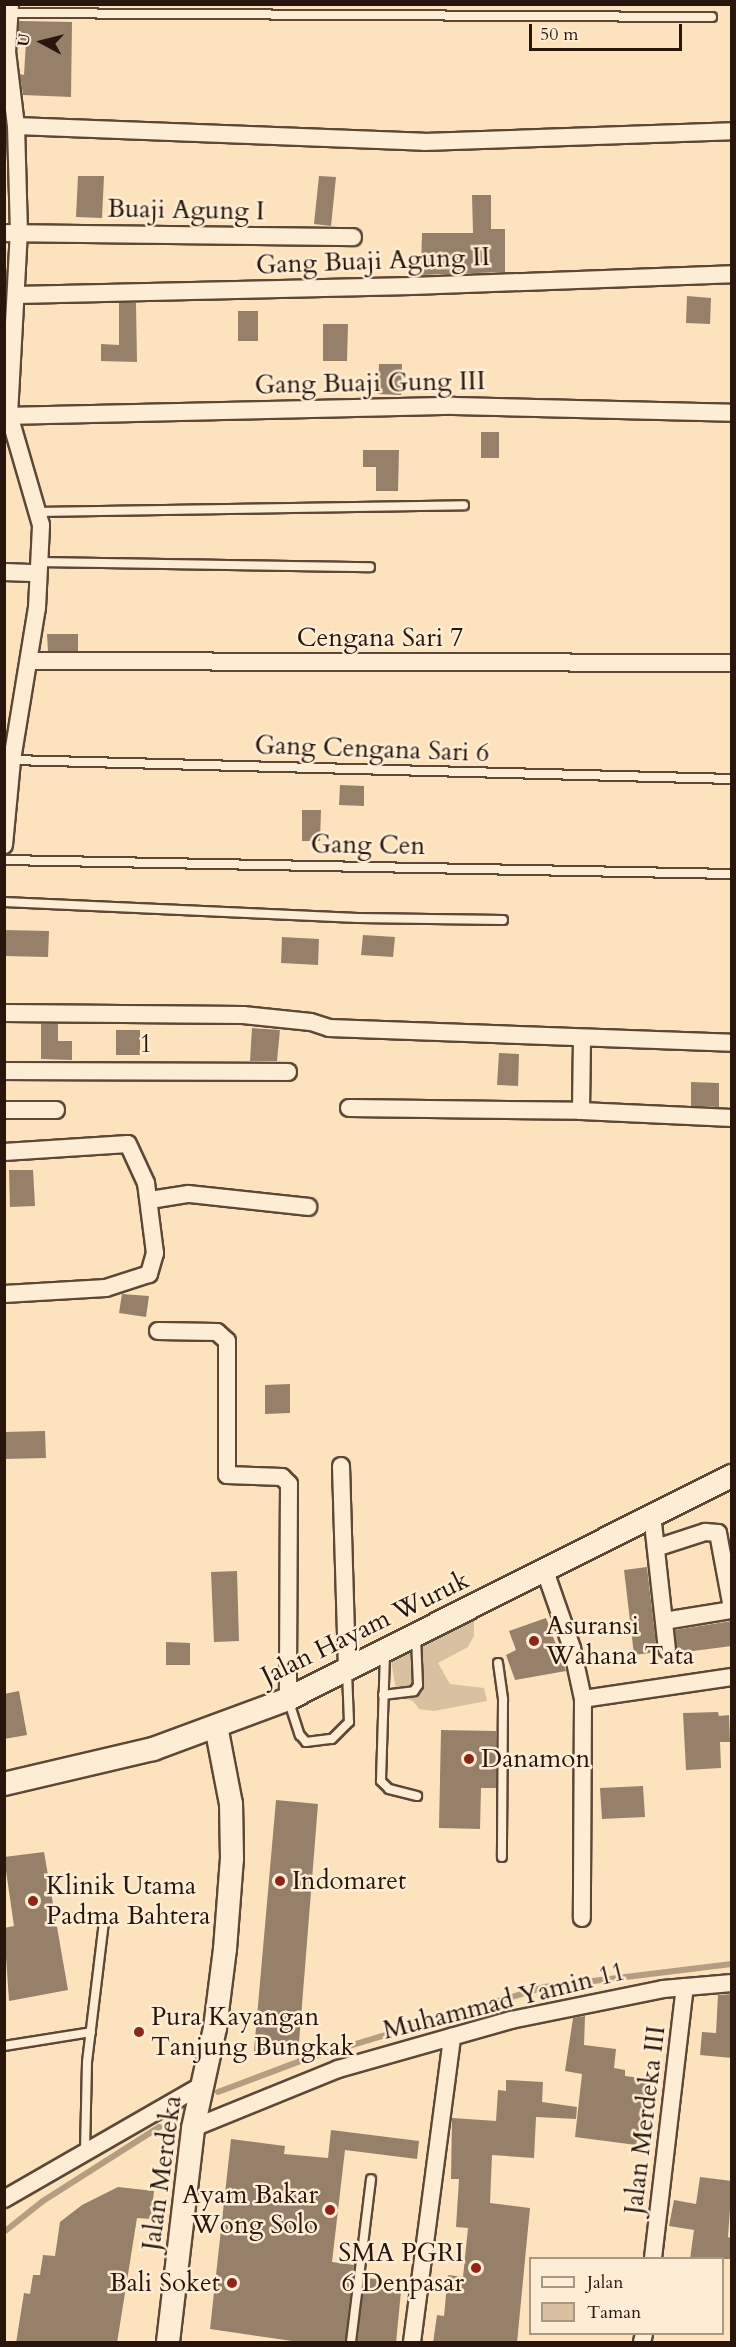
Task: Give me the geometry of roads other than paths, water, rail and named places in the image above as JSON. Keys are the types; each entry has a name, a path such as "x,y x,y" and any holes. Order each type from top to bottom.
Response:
{"main road":[{"name":"Jalan Hayam Wuruk","path":"4,1784 118,1759 216,1726 288,1698 416,1637 652,1514 732,1476"},
{"name":"Jalan Merdeka","path":"168,2343 193,2128 204,2084 225,1949 232,1859 231,1804 216,1726"}],"street":[{"path":"4,845 12,760 29,661 38,568 39,512 7,415 16,126 7,52 10,9"},
{"path":"16,126 424,142 732,131"},
{"name":"Buaji Agung I","path":"12,233 353,237"},
{"name":"Gang Buaji Agung II","path":"12,296 412,286 732,274"},
{"name":"Gang Buaji Gung III","path":"7,415 454,406 732,413"},
{"path":"4,573 38,568"},
{"name":"Cengana Sari 7","path":"29,661 732,663"},
{"path":"4,1013 243,1015 311,1022 329,1028 732,1043"},
{"path":"581,1111 582,1038"},
{"name":"1","path":"4,1071 288,1072"},
{"path":"349,1108 581,1111 732,1118"},
{"path":"4,1110 56,1110"},
{"path":"4,1152 125,1142 146,1183 156,1253 149,1274 106,1288 4,1294"},
{"path":"150,1200 189,1194 308,1207"},
{"path":"158,1331 218,1332 226,1341 226,1475 282,1477 289,1484 288,1698"},
{"path":"341,1466 346,1671"},
{"path":"652,1514 667,1649"},
{"path":"656,1548 705,1532 718,1533 732,1609 664,1621"},
{"path":"545,1571 572,1648 584,1699 582,1918"},
{"path":"584,1699 732,1677"},
{"name":"Muhammad Yamin 11","path":"193,2128 338,2069 511,2020 686,1987 732,1983"},
{"name":"Jalan Merdeka III","path":"654,2257 686,1987"},
{"path":"412,2343 452,2037"},
{"path":"4,2199 204,2084"}],"lane":[{"path":"10,9 712,17"},
{"path":"39,512 464,505"},
{"path":"38,568 370,567"},
{"name":"Gang Cengana Sari 6","path":"12,760 732,779"},
{"name":"Gang Cen","path":"4,860 732,874"},
{"path":"4,902 358,918 503,920"},
{"path":"383,1695 414,1690 418,1685 416,1637"},
{"path":"385,1652 381,1781 389,1789 417,1796"},
{"path":"498,1663 503,1700 502,1857"},
{"path":"288,1698 300,1735 306,1742 332,1739 349,1722 346,1671"},
{"path":"84,2151 91,2032 104,1921"},
{"path":"4,2046 91,2032"},
{"path":"351,2343 371,2179"}],"waterway":[{"path":"218,2092 306,2059 544,1987 732,1964"},
{"path":"4,2232 43,2201 159,2127"}],"place":[{"name":"Asuransi Wahana Tata","path":"534,1641"},
{"name":"Danamon","path":"469,1759"},
{"name":"Indomaret","path":"280,1881"},
{"name":"Klinik Utama Padma Bahtera","path":"33,1901"},
{"name":"Pura Kayangan Tanjung Bungkak","path":"139,2032"},
{"name":"Ayam Bakar Wong Solo","path":"330,2210"},
{"name":"SMA PGRI 6 Denpasar","path":"476,2268"},
{"name":"Bali Soket","path":"232,2283"}]}
